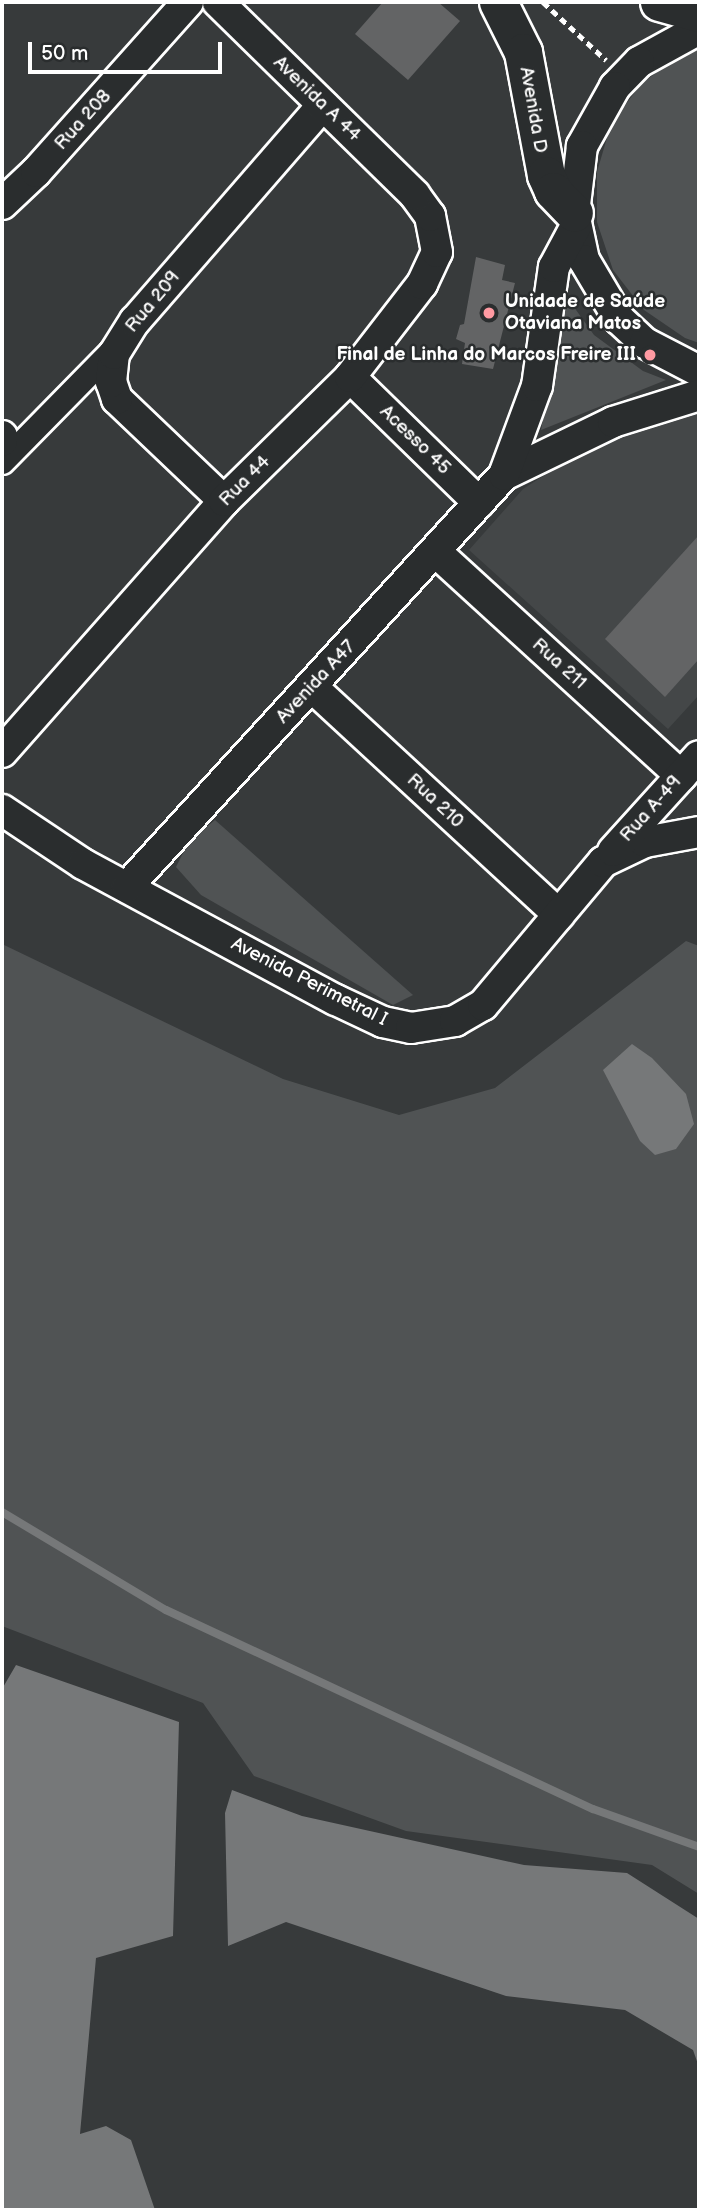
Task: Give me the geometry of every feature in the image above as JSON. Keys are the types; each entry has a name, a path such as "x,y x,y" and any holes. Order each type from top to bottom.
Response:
{"street":[{"name":"Rua 208","path":"2,204 36,172 188,2"},
{"name":"Avenida A 44","path":"218,2 415,195"},
{"name":"Avenida D","path":"498,2 523,52 546,175 575,220"},
{"path":"659,2 699,13"},
{"path":"699,29 667,43 625,77 596,115 582,146 575,220 584,260 619,319 645,343 699,371"},
{"name":"Rua 209","path":"224,501 117,399 111,371 120,342 323,104"},
{"name":"Rua 44","path":"2,752 224,501 350,377 432,266 436,231 415,195"},
{"name":"Avenida A47","path":"127,887 436,552 504,474 537,386 554,267 575,220"},
{"path":"2,462 120,342"},
{"name":"Acesso 45","path":"350,377 479,503"},
{"name":"Avenida A47","path":"504,474 613,422 699,395"},
{"path":"2,436 2,442"},
{"name":"Rua 211","path":"436,552 690,766"},
{"name":"Rua 210","path":"312,687 559,915"},
{"name":"Rua A-49","path":"603,862 690,766"},
{"name":"Avenida Perimetral I","path":"2,810 127,887 337,1000 383,1022 411,1028 455,1021 483,1005 603,862 645,842 699,832"}],"path":[{"path":"543,2 625,77"}],"shaded area":[{"path":"699,47 699,343 685,338 644,310 613,270 597,222 597,172 611,124 641,84 681,54"},
{"path":"566,296 594,335 643,371 666,380 541,430"},
{"path":"699,412 699,695 668,729 469,550 523,489 598,441"},
{"path":"215,820 413,995 393,1005 201,895 176,867 189,841"},
{"path":"686,941 699,946 699,1894 652,1865 406,1831 254,1776 203,1703 2,1626 2,944 283,1079 399,1115 495,1088"},
{"path":"632,1044 652,1058 686,1094 694,1124 676,1149 655,1155 640,1141 603,1070"},
{"path":"16,1665 179,1722 173,1936 96,1958 80,2134 106,2126 131,2140 155,2210 2,2210 2,1689"},
{"path":"232,1790 302,1816 524,1865 627,1873 699,1919 699,2067 693,2050 625,2010 506,1996 286,1922 228,1946 225,1813"}],"building":[{"path":"383,2 438,2 460,21 408,80 355,34"},
{"name":"Unidade de Saúde Otaviana Matos","path":"476,257 505,265 502,280 515,283 493,369 462,364 465,343 456,339 460,325 464,324"},
{"path":"699,535 699,659 665,697 605,639"}],"waterway":[{"path":"2,1512 166,1610 593,1809 699,1847"}],"place":[{"name":"Unidade de Saúde Otaviana Matos","path":"489,313"},
{"name":"Final de Linha do Marcos Freire III","path":"650,355"}]}
